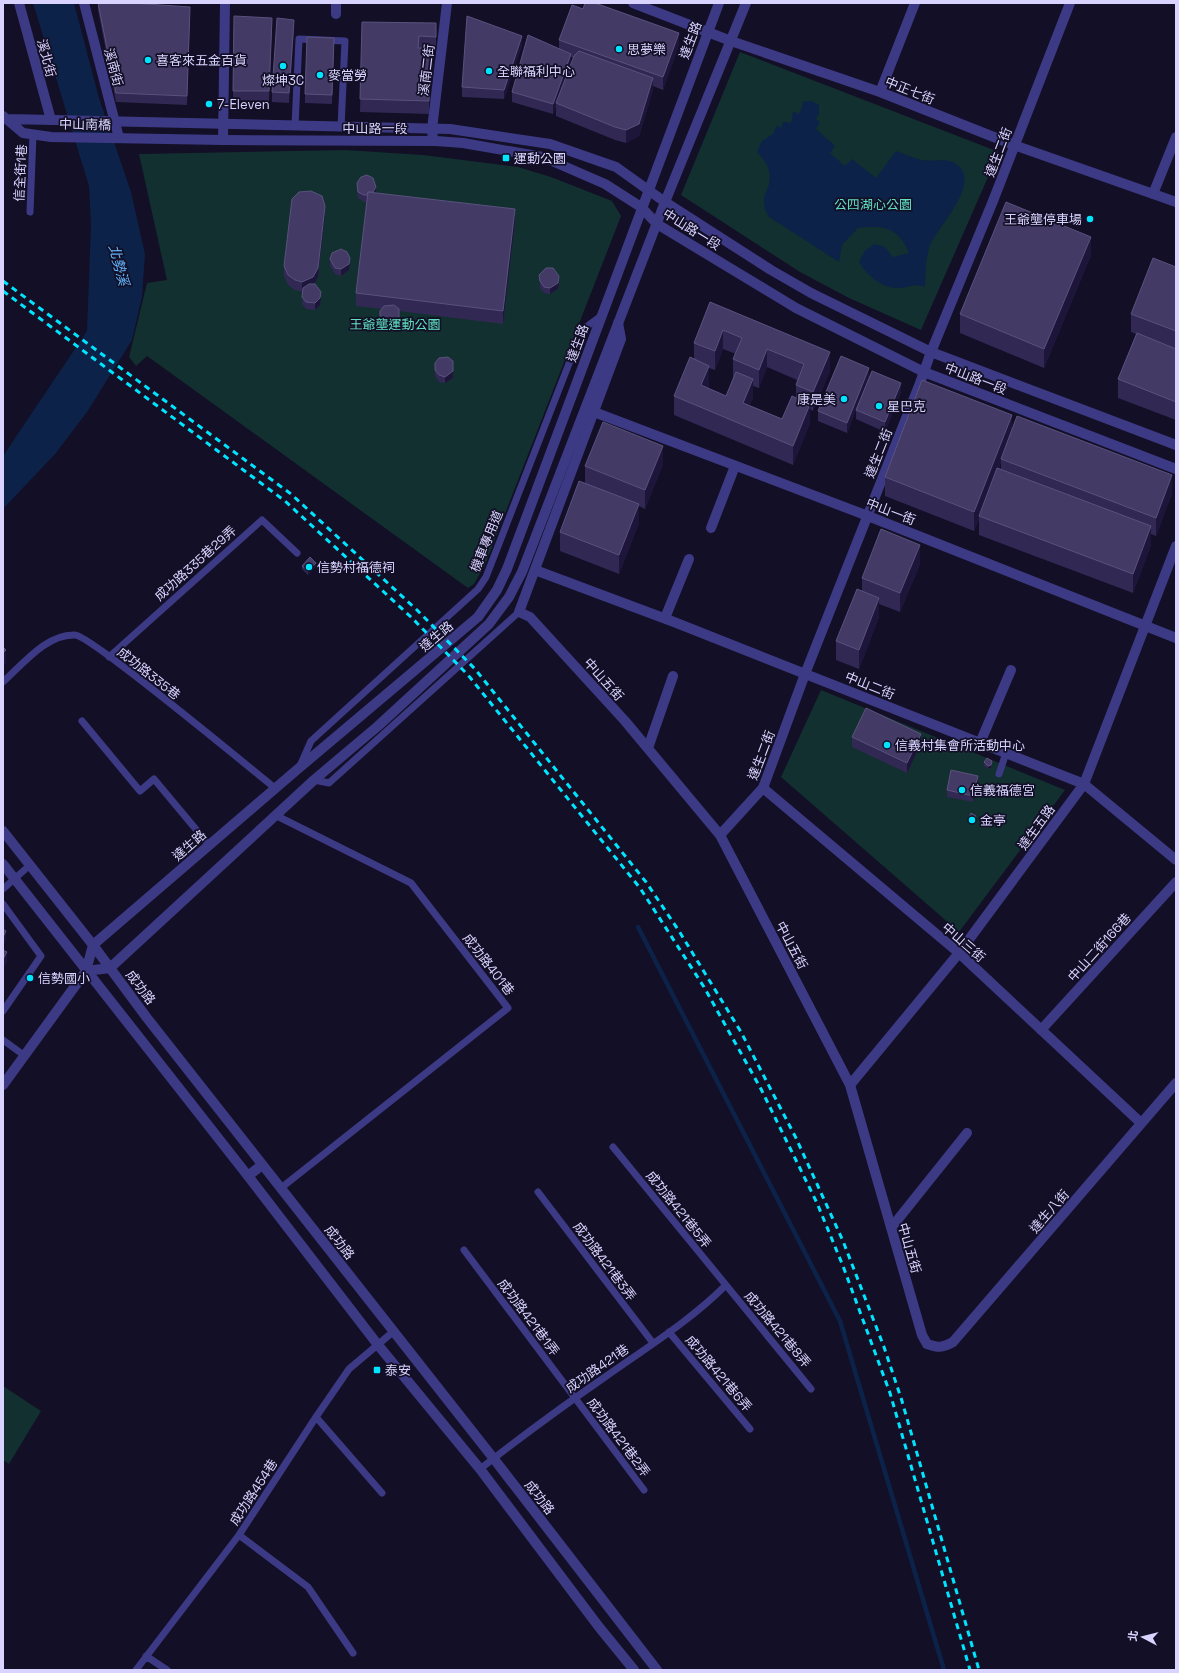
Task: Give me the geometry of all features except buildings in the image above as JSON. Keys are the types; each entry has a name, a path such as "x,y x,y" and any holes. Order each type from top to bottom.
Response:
{"street":[{"name":"溪北街","path":"19,3 50,120"},
{"name":"溪南街","path":"84,3 119,138"},
{"path":"223,140 225,3"},
{"path":"336,3 336,14"},
{"name":"溪南二街","path":"433,141 432,129 447,3"},
{"name":"中正七街","path":"633,3 731,41 880,92 1014,145 1176,202"},
{"name":"達生路","path":"93,945 275,788 478,617 497,590 507,569 641,207 719,3"},
{"name":"達生路","path":"110,968 314,780 378,726 489,624 509,597 522,572 665,202 746,3"},
{"path":"880,92 914,3"},
{"name":"達生二街","path":"720,835 763,788 805,674 1070,3"},
{"name":"中山南橋","path":"5,120 115,122"},
{"name":"中山南橋","path":"5,120 23,133 51,137 119,138"},
{"name":"中山路一段","path":"115,122 457,130 550,144 616,167 665,202 771,270 811,293 931,352 1176,444"},
{"path":"1153,194 1176,137"},
{"name":"中山路一段","path":"119,138 433,141 463,143 543,157 605,184 641,207 657,224 796,308 924,372 1176,470"},
{"name":"達生路","path":"519,612 621,339 618,323"},
{"name":"中山一街","path":"594,412 868,516 1176,638"},
{"path":"711,528 735,466"},
{"name":"達生五路","path":"850,1085 959,953 1084,784 1176,546"},
{"path":"665,618 689,559"},
{"name":"中山二街","path":"535,570 665,618 1084,784 1176,860"},
{"name":"中山五街","path":"519,612 530,617 648,748 720,835 850,1085 922,1336 927,1344 937,1348"},
{"path":"980,743 1011,670"},
{"path":"648,748 673,676"},
{"name":"中山三街","path":"763,788 959,953 1141,1123"},
{"name":"成功路","path":"3,830 262,1165 282,1188 394,1331 657,1670"},
{"path":"3,864 248,1176 378,1346 480,1469 599,1627 634,1670"},
{"name":"中山二街166巷","path":"1041,1030 1176,882"},
{"path":"3,1085 86,971 93,945"},
{"path":"86,971 110,968"},
{"name":"達生八街","path":"937,1348 943,1347 952,1342 1176,1083"},
{"path":"891,1228 967,1133"},
{"path":"248,1176 262,1165"}],"lane":[{"path":"295,126 299,39 345,41 341,127"},
{"name":"信全街1巷","path":"30,212 33,134"},
{"name":"機車專用道","path":"299,768 311,741 478,589 486,577 582,330 601,316"},
{"name":"成功路335巷29弄","path":"109,657 262,520 296,553"},
{"path":"314,780 329,783 519,612"},
{"name":"成功路335巷","path":"3,682 49,642 64,635 77,635 109,657 275,788"},
{"path":"82,721 140,791 154,779 209,845"},
{"path":"999,774 1006,753"},
{"name":"成功路401巷","path":"276,815 412,883 508,1008 282,1188"},
{"path":"3,889 30,865"},
{"path":"3,904 41,956 3,1011"},
{"path":"3,1040 24,1056"},
{"name":"成功路421巷5弄","path":"613,1147 726,1285"},
{"name":"成功路421巷3弄","path":"538,1192 653,1343"},
{"name":"成功路421巷1弄","path":"464,1250 575,1398"},
{"name":"成功路421巷","path":"480,1469 575,1398 669,1332 713,1298 726,1285"},
{"name":"成功路421巷8弄","path":"726,1285 811,1389"},
{"name":"成功路454巷","path":"136,1670 239,1535 349,1369 394,1331"},
{"name":"成功路421巷6弄","path":"669,1332 750,1429"},
{"name":"成功路421巷2弄","path":"575,1398 644,1490"},
{"path":"316,1417 382,1493"},
{"path":"239,1535 308,1587 353,1653"},
{"path":"146,1656 168,1670"}],"green space":[{"name":"公四湖心公園","path":"740,52 999,152 921,330 849,298 800,272 681,195"},
{"name":"王爺壟運動公園","path":"345,150 423,155 518,167 551,177 612,201 621,216 485,565 474,584 468,588 147,356 136,366 129,357 147,283 167,280 139,154"},
{"path":"821,690 1065,790 959,932 781,777"},
{"path":"3,1386 41,1411 9,1464 3,1460"}],"water":[{"name":"北勢溪","path":"33,3 74,3 99,98 131,192 145,254 142,297 132,340 87,412 56,453 3,509 3,456 87,331 91,225 89,186"},
{"path":"804,101 811,101 819,105 819,114 816,119 820,122 816,129 835,146 830,153 845,166 852,159 876,178 896,151 922,160 942,160 953,162 962,169 964,179 963,190 951,213 932,241 928,252 925,287 916,285 903,288 888,287 874,279 865,271 859,262 865,251 874,244 885,247 893,257 909,253 905,244 900,238 889,230 875,227 858,228 842,245 839,262 769,217 765,209 764,202 770,174 766,162 757,152 762,141 773,134 777,125 781,128 783,122 791,123 793,111 799,114"}],"waterway":[{"path":"638,927 840,1321 944,1670"}],"railway":[{"path":"3,281 291,494 417,610 475,669 646,882 679,931 741,1032 796,1138 843,1241 884,1347 902,1401 979,1670"},
{"path":"3,291 285,501 411,617 468,675 640,888 704,987 761,1089 817,1203 843,1266 890,1393 970,1670"}],"place":[{"name":"思夢樂","path":"619,49"},
{"name":"喜客來五金百貨","path":"148,60"},
{"name":"燦坤3C","path":"283,66"},
{"name":"全聯福利中心","path":"489,71"},
{"name":"麥當勞","path":"320,75"},
{"name":"7-Eleven","path":"209,104"},
{"name":"運動公園","path":"506,158"},
{"name":"王爺壟停車場","path":"1090,219"},
{"name":"康是美","path":"844,399"},
{"name":"星巴克","path":"879,406"},
{"name":"信勢村福德祠","path":"309,567"},
{"name":"信義村集會所活動中心","path":"887,745"},
{"name":"信義福德宮","path":"962,790"},
{"name":"金亭","path":"972,820"},
{"name":"信勢國小","path":"30,978"},
{"name":"泰安","path":"377,1370"}]}
